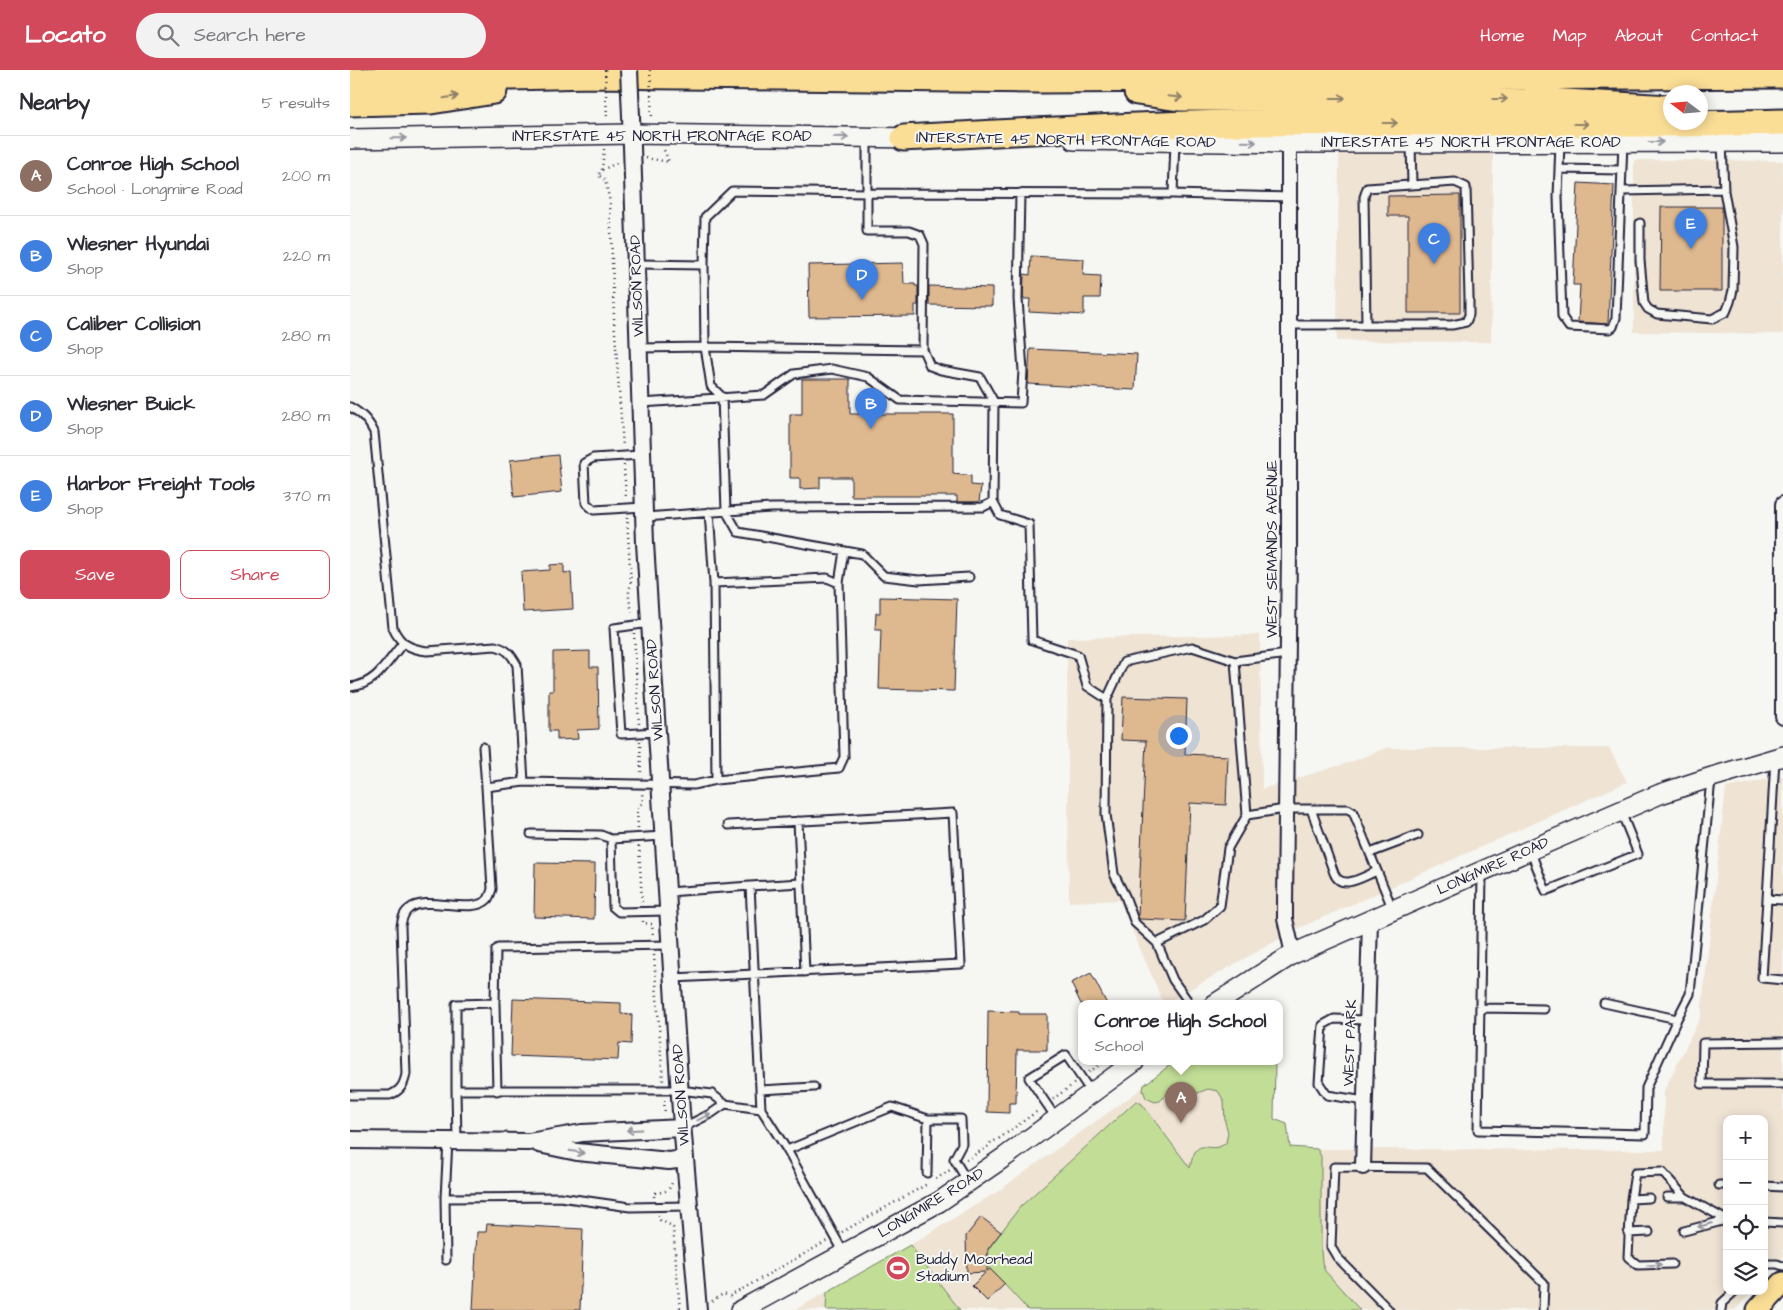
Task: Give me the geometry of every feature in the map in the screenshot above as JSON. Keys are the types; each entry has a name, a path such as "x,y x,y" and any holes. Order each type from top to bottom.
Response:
{"highway":[{"path":"350,102 431,101 598,73"},
{"path":"350,81 598,73 1040,80 1783,75"},
{"path":"1040,80 1179,98 1513,99 1663,108"},
{"path":"1708,111 1783,117"},
{"path":"904,138 1192,124 1698,124 1783,122"}],"main road":[{"name":"INTERSTATE 45 NORTH FRONTAGE ROAD","path":"350,139 632,125 904,138 1289,143 1783,142"},
{"name":"LONGMIRE ROAD","path":"1221,1000 1293,954 1530,850 1660,794 1779,757"},
{"name":"LONGMIRE ROAD","path":"741,1310 939,1202 968,1183 1051,1111 1086,1085 1128,1065"},
{"path":"1758,1310 1774,1288"}],"street":[{"name":"WILSON ROAD","path":"629,70 644,512 680,1090 674,1128 677,1160 689,1206 698,1310"},
{"name":"WEST SEMANDS AVENUE","path":"1289,143 1285,809 1286,919 1293,954"},
{"path":"1783,504 1783,717"},
{"name":"WEST PARK","path":"1363,1167 1370,920"},
{"path":"350,1140 530,1142 582,1133 674,1128"},
{"path":"530,1142 577,1152 677,1160"}],"lane":[{"path":"867,137 867,231 909,231 920,235 924,244 923,350 930,366 941,370 980,377 994,402 993,502 1000,515 1029,524 1032,640 1078,655 1087,686 1107,699"},
{"path":"1173,194 1175,141"},
{"path":"1411,142 1412,185"},
{"path":"1560,142 1558,197 1562,317 1569,327 1610,329 1613,327 1616,318 1623,142"},
{"path":"1640,223 1642,286 1644,303 1648,309 1657,314 1712,319 1726,312 1733,290 1734,247 1724,188 1722,142"},
{"path":"1559,169 1622,170"},
{"path":"1289,325 1366,325 1452,325 1466,322 1469,315 1466,187 1455,182 1367,188 1364,197 1366,325"},
{"path":"1622,191 1724,188"},
{"path":"969,577 919,580 884,576 862,554 738,532 726,511 722,397 711,386 705,347 705,217 732,191 1173,194 1289,197"},
{"path":"641,402 764,395 794,374 832,369 868,377 900,400 1021,403 1023,371 1018,299 1020,193"},
{"path":"636,264 704,265"},
{"path":"639,348 923,350"},
{"path":"350,408 369,421 374,432 394,628 398,638 407,646 417,650 427,651 495,646 504,649 512,655 517,665 524,782"},
{"path":"642,455 593,458 584,463 586,503 594,510 627,508 644,512 709,512 771,508 983,507 993,502"},
{"path":"709,512 714,584 716,780"},
{"path":"486,787 524,782 694,785 716,780 840,768 844,757 839,583 844,551"},
{"path":"714,584 827,578 839,583"},
{"path":"650,623 614,628 620,734 657,732"},
{"path":"350,687 367,684 403,643"},
{"path":"1187,1000 1173,980 1157,943 1136,923 1114,874 1106,814 1107,699 1124,662 1192,647 1235,661 1287,654"},
{"path":"1157,943 1204,920 1220,906 1228,848 1247,815 1235,661"},
{"path":"350,1095 390,1095 396,1093 404,1085 406,1074 401,926 404,915 409,908 420,904 472,905 482,904 489,898 492,889 483,747"},
{"path":"1779,757 1762,978 1783,980"},
{"path":"1482,871 1478,1130 1645,1134 1646,1088 1690,994 1712,777"},
{"path":"1247,815 1285,809 1348,809 1353,812 1393,910"},
{"path":"1312,809 1334,873 1339,881 1351,882 1377,870"},
{"path":"1530,850 1546,891 1638,854 1620,811"},
{"path":"673,978 961,964 953,813 728,825"},
{"path":"798,821 805,972"},
{"path":"531,834 601,835 611,839 664,836"},
{"path":"1370,853 1418,835"},
{"path":"611,839 613,907 619,912 669,911"},
{"path":"668,892 801,883"},
{"path":"750,886 761,1109 787,1150 844,1253"},
{"path":"1767,899 1783,900"},
{"path":"497,1091 495,953 498,948 671,945"},
{"path":"446,1260 445,1198 453,1141 456,1090 456,1004 496,1003"},
{"path":"1604,1003 1677,1019"},
{"path":"1480,1008 1544,1009"},
{"path":"1365,1101 1328,1096 1319,1083 1323,1025 1334,1019 1367,1020"},
{"path":"1783,1042 1703,1043 1702,1084 1783,1084"},
{"path":"1051,1111 1029,1078 1066,1055 1086,1085"},
{"path":"760,1090 814,1088"},
{"path":"456,1090 680,1090 712,1094 725,1104 761,1109"},
{"path":"674,1128 712,1113 725,1104"},
{"path":"787,1150 892,1107 928,1119 961,1119 962,1144 954,1159 968,1183"},
{"path":"927,1173 928,1119"},
{"path":"1389,1310 1337,1257 1331,1247 1334,1167 1427,1168 1544,1283 1544,1310"},
{"path":"1672,1264 1638,1265 1628,1257 1630,1199 1635,1173 1662,1172 1685,1197 1723,1217"},
{"path":"1768,1186 1783,1187"},
{"path":"445,1198 560,1197 630,1207 689,1206"},
{"path":"1666,1197 1685,1197"},
{"path":"1630,1199 1649,1198"},
{"path":"1684,1231 1723,1220"},
{"path":"1768,1222 1783,1223"},
{"path":"1628,1232 1649,1232"},
{"path":"1768,1264 1783,1266"},
{"path":"1721,1310 1722,1303 1731,1295"}],"path":[{"path":"650,70 652,118"},
{"path":"598,73 606,125 602,171 598,175 605,180 610,202 614,318 631,585 629,588 629,602 632,612 640,733 643,802 638,809 643,923 652,924 663,1090 674,1128"},
{"path":"698,1310 723,1294 730,1296 958,1165 989,1146 991,1142 1051,1111 1086,1085 1102,1065"},
{"path":"677,1160 672,1184 669,1189 665,1192 654,1193 654,1212 660,1216 660,1220 673,1228 680,1310"}],"shaded area":[{"path":"1339,153 1493,154 1491,342 1337,341"},
{"path":"1634,160 1783,161 1783,334 1634,332"},
{"path":"1260,635 1262,789 1351,762 1386,748 1609,748 1627,782 1299,928 1171,1000 1162,1000 1119,900 1069,902 1067,638"},
{"path":"1783,776 1783,1257 1768,1274 1768,1115 1723,1115 1723,1295 1748,1295 1735,1310 1318,1310 1317,1149 1664,1150 1664,1091 1701,1016 1726,788"},
{"path":"1175,1065 1271,1065 1263,1310 795,1310 910,1245 997,1192"}],"green space":[{"path":"1170,1065 1275,1065 1274,1119 1287,1124 1290,1147 1317,1149 1321,1156 1321,1251 1325,1271 1360,1310 1028,1310 988,1266 989,1248 1020,1207 1136,1101 1142,1104 1190,1168 1196,1150 1204,1147 1220,1147 1226,1143 1228,1132 1225,1122 1224,1101 1218,1091 1208,1089 1190,1096 1168,1093 1160,1101 1155,1102 1146,1098 1143,1090 1144,1085"},
{"name":"Buddy Moorhead Stadium","path":"910,1245 960,1310 826,1310 827,1292"}],"building":[{"path":"1578,183 1614,185 1608,324 1578,322 1580,285 1573,285"},
{"path":"1460,195 1460,313 1408,313 1408,216 1388,216 1388,196"},
{"path":"1661,207 1722,207 1722,291 1660,291"},
{"path":"1031,256 1084,259 1083,275 1101,276 1100,298 1084,298 1084,315 1029,312 1030,299 1023,299 1024,274 1030,275"},
{"path":"903,263 904,284 915,284 915,286 918,286 918,305 915,305 915,316 809,317 808,265"},
{"path":"929,286 992,288 992,306 929,305"},
{"path":"1030,349 1137,354 1135,390 1028,384"},
{"path":"802,379 850,379 850,414 953,414 953,474 971,476 971,485 981,486 979,502 957,502 957,496 851,496 851,477 820,477 820,488 800,489 800,478 790,478 790,414 802,414"},
{"path":"558,455 562,492 514,497 510,460"},
{"path":"564,564 564,573 571,572 573,609 523,612 521,572 550,570 550,565"},
{"path":"880,597 957,599 954,691 879,689 881,630 875,630 876,613 880,613"},
{"path":"590,651 590,667 598,667 599,729 577,730 578,739 557,740 557,731 549,731 549,691 553,691 553,652"},
{"path":"1123,697 1187,699 1185,754 1228,756 1226,805 1190,803 1185,921 1139,919 1138,917 1146,741 1121,740"},
{"path":"535,863 595,864 594,919 534,917"},
{"path":"1091,973 1105,1000 1079,1000 1071,983"},
{"path":"513,999 621,1003 621,1014 632,1015 631,1044 619,1043 618,1060 511,1056"},
{"path":"988,1011 1047,1014 1047,1050 1017,1050 1016,1103 1009,1103 1009,1113 987,1112"},
{"path":"981,1217 1001,1232 988,1249 987,1271 990,1269 1005,1284 987,1301 972,1286 986,1272 967,1273 966,1236"},
{"path":"487,1224 583,1229 580,1310 473,1310 477,1232 486,1232"}],"place":[{"name":"Harbor Freight Tools","path":"1691,249"},
{"name":"Caliber Collision","path":"1434,264"},
{"name":"Wiesner Buick","path":"862,300"},
{"name":"Wiesner Hyundai","path":"871,429"},
{"name":"Conroe High School","path":"1181,1123"},
{"name":"Buddy Moorhead Stadium","path":"898,1268"}]}
